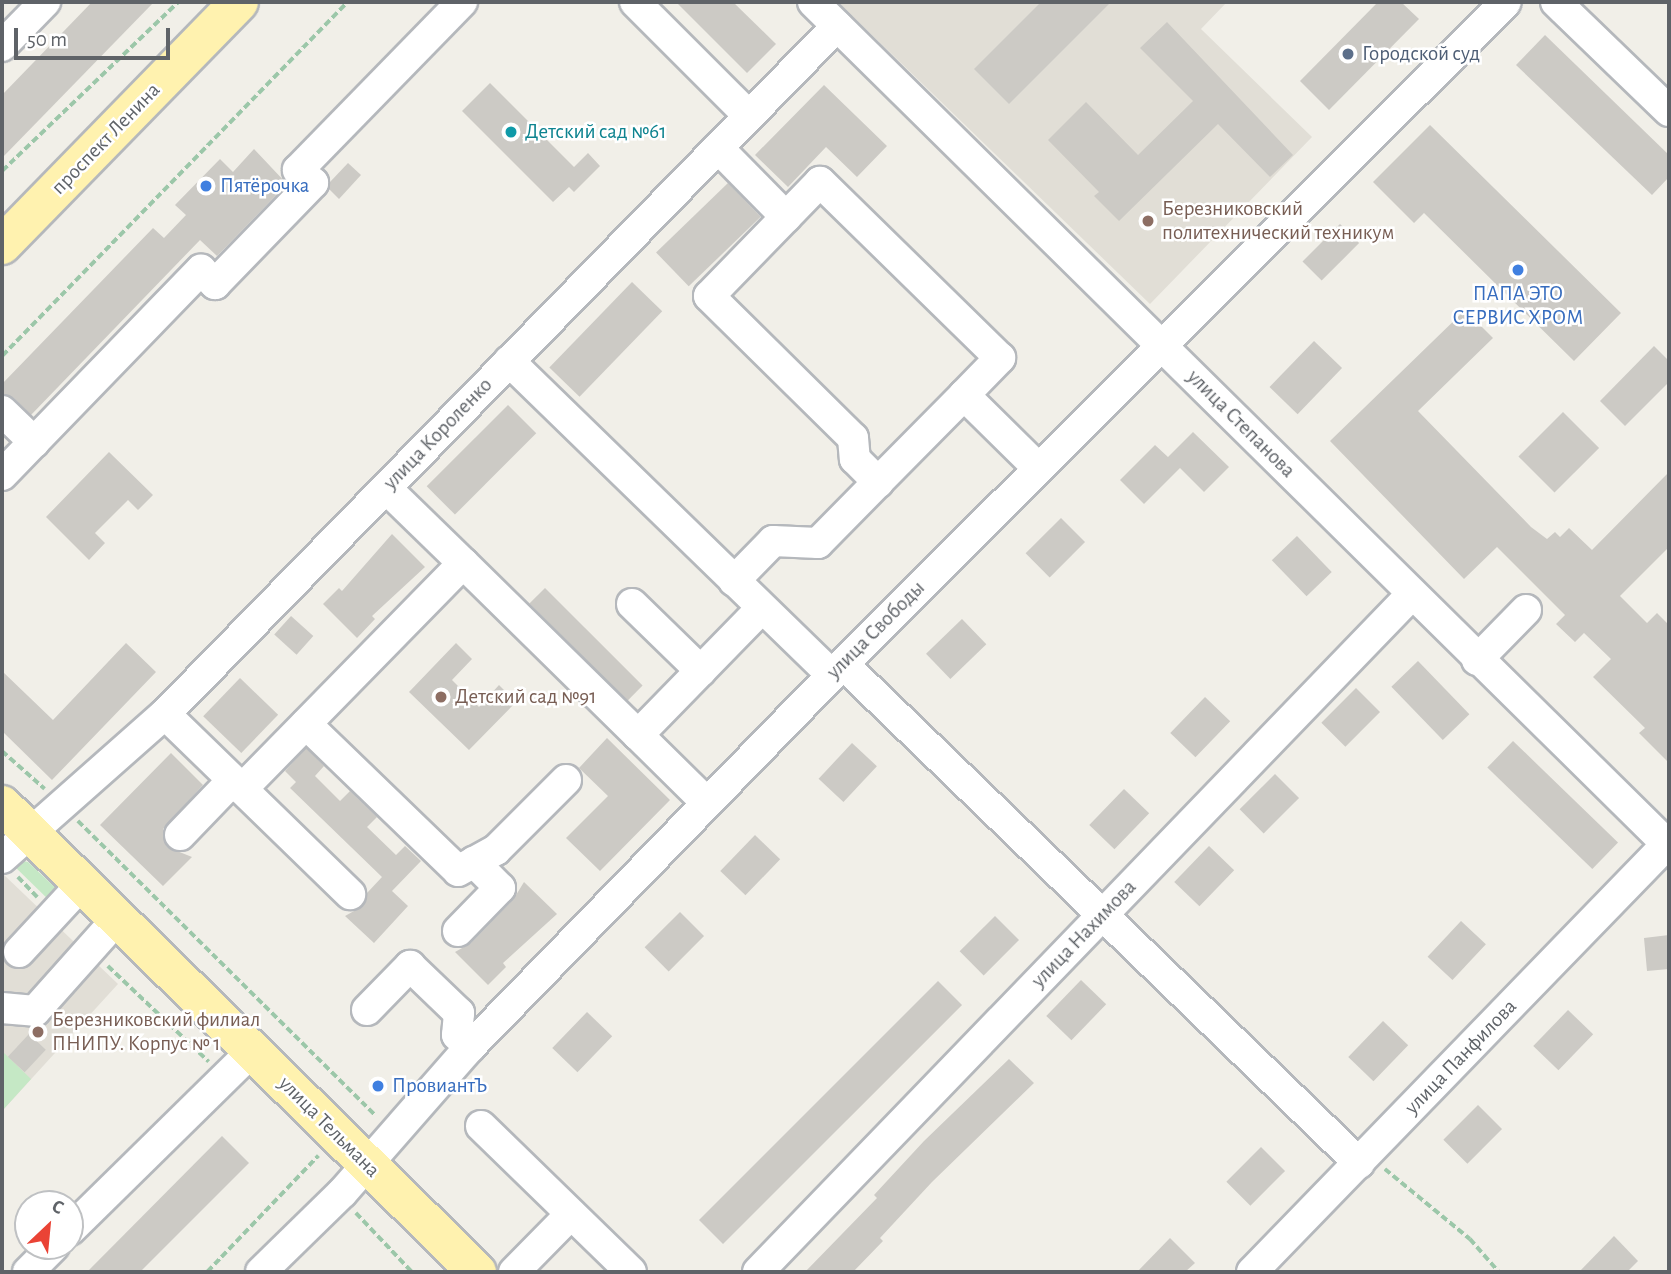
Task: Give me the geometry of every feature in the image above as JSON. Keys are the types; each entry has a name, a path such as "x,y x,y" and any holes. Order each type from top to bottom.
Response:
{"main road":[{"name":"проспект Ленина","path":"3,240 239,2"},
{"name":"улица Тельмана","path":"2,805 477,1272"}],"street":[{"path":"2,46 46,2"},
{"path":"2,475 201,270 215,284 313,184 298,170 462,2"},
{"path":"635,2 749,116"},
{"name":"улица Степанова","path":"813,2 1161,343 1410,595 1669,844"},
{"name":"улица Свободы","path":"279,1266 392,1132 470,1047 1037,467 1506,2"},
{"path":"1556,2 1669,111"},
{"name":"улица Короленко","path":"2,858 31,833 60,802 165,714 837,26"},
{"path":"718,148 786,217"},
{"path":"734,581 773,541 818,543 1000,358 820,182 709,296 853,438 855,459 878,482"},
{"path":"509,361 762,608 837,670 1363,1158"},
{"path":"964,395 1037,467"},
{"path":"2,411 34,442"},
{"path":"386,488 707,803"},
{"path":"180,835 306,724 463,563"},
{"name":"улица Нахимова","path":"758,1272 1410,595"},
{"path":"632,604 701,671"},
{"path":"638,735 762,608"},
{"path":"1477,660 1526,610"},
{"path":"165,714 350,894"},
{"path":"306,724 458,871 496,850 566,780"},
{"name":"улица Панфилова","path":"1252,1272 1669,844"},
{"path":"458,931 500,888 474,862"},
{"path":"19,952 82,884"},
{"path":"2,1008 35,1011 117,919"},
{"path":"367,1010 410,966 459,1013 457,1035 470,1047"},
{"path":"84,1216 252,1051"},
{"path":"481,1126 631,1272"},
{"path":"514,1272 571,1214"}],"path":[{"path":"2,171 178,2"},
{"path":"2,356 347,2"},
{"path":"2,751 60,802 392,1132"},
{"path":"207,1272 318,1156"},
{"path":"1363,1158 1470,1239 1499,1272"}],"shaded area":[{"name":"Березниковский политехнический техникум","path":"838,2 1227,2 1201,29 1312,137 1150,304"},
{"name":"Березниковский филиал ПНИПУ. Корпус № 1","path":"2,873 118,984 2,1111"}],"green space":[{"path":"18,860 28,862 60,892 54,905 12,864"},
{"path":"2,1051 31,1079 2,1111"}],"building":[{"path":"92,2 154,2 2,158 2,95"},
{"path":"676,2 733,2 776,44 747,73"},
{"path":"1041,2 1111,2 1009,104 974,69"},
{"path":"1378,2 1401,2 1419,19 1329,110 1300,81"},
{"path":"1167,22 1293,155 1270,177 1218,124 1119,221 1094,196 1099,192 1048,140 1086,102 1138,155 1193,101 1140,48"},
{"path":"1545,35 1669,155 1669,177 1652,195 1516,65"},
{"name":"Детский сад №61","path":"490,83 574,167 588,153 600,166 574,192 569,187 553,202 462,111"},
{"path":"824,85 887,146 857,177 826,147 788,187 755,155"},
{"path":"1430,125 1621,313 1574,361 1424,213 1414,223 1373,182"},
{"path":"254,149 287,184 217,256 200,240 31,415 14,398 2,394 2,384 153,228 164,238 186,215 175,205 220,159 233,172"},
{"path":"348,163 361,175 339,199 329,189 330,182"},
{"path":"728,183 761,217 689,286 656,252"},
{"path":"1340,224 1359,243 1322,281 1303,261"},
{"path":"632,282 662,311 580,397 549,368"},
{"path":"1465,310 1493,338 1418,411 1531,527 1547,539 1555,532 1560,537 1569,528 1592,550 1669,472 1669,547 1620,596 1647,623 1657,613 1669,625 1669,763 1639,733 1645,728 1593,677 1611,659 1584,633 1575,642 1556,624 1565,615 1497,547 1464,579 1330,441"},
{"path":"1314,341 1342,368 1298,414 1270,387"},
{"path":"1654,346 1669,361 1669,382 1625,426 1600,401"},
{"path":"508,405 536,433 455,515 427,486"},
{"path":"1563,412 1599,448 1555,493 1518,457"},
{"path":"1193,432 1229,467 1204,492 1180,468 1144,504 1120,480 1155,445 1168,457"},
{"path":"109,452 153,495 138,510 128,500 95,533 105,543 89,560 46,517"},
{"path":"1061,518 1085,542 1050,577 1026,553"},
{"path":"392,534 425,567 372,616 375,619 357,638 323,604 339,588 342,591"},
{"path":"1297,536 1332,572 1307,596 1272,560"},
{"path":"545,588 643,686 627,701 529,604"},
{"path":"291,616 313,636 297,655 274,635"},
{"path":"962,619 986,644 950,679 926,654"},
{"path":"126,643 156,672 52,780 2,731 2,671 53,720"},
{"name":"Детский сад №91","path":"456,643 472,659 452,680 479,707 499,685 516,702 469,750 409,692"},
{"path":"1418,661 1469,714 1443,740 1391,687"},
{"path":"240,678 278,715 241,753 203,716"},
{"path":"1356,688 1380,712 1345,747 1321,723"},
{"path":"1205,697 1230,721 1195,757 1170,733"},
{"path":"607,738 670,800 600,871 566,838 608,796 579,768"},
{"path":"1513,741 1618,842 1592,869 1487,768"},
{"path":"852,743 877,766 843,802 819,779"},
{"path":"306,748 324,766 315,776 340,801 350,791 377,817 367,827 396,855 405,846 421,861 392,891 408,906 374,943 345,916 363,906 367,893 382,877 290,788 296,782 285,771"},
{"path":"171,753 203,785 163,829 167,847 192,857 163,886 100,825"},
{"path":"1275,774 1299,798 1264,833 1240,809"},
{"path":"1124,789 1149,813 1114,849 1089,825"},
{"path":"755,835 780,859 745,895 720,871"},
{"path":"1209,846 1234,870 1199,906 1174,882"},
{"path":"524,882 557,914 503,963 506,967 488,985 455,952 471,943 513,900"},
{"path":"680,912 704,936 669,971 645,947"},
{"path":"995,916 1019,940 984,975 960,951"},
{"path":"1461,921 1486,944 1452,980 1428,957"},
{"path":"1669,935 1669,969 1647,971 1644,938"},
{"path":"1081,980 1106,1004 1071,1040 1046,1016"},
{"path":"938,981 962,1005 723,1244 699,1220"},
{"path":"1568,1010 1593,1034 1558,1070 1533,1046"},
{"path":"587,1012 612,1036 577,1072 552,1048"},
{"path":"1383,1021 1408,1045 1373,1081 1348,1057"},
{"path":"29,1034 46,1050 25,1072 8,1057"},
{"path":"1009,1059 1034,1083 932,1182 880,1238 883,1241 853,1272 805,1272 877,1198 874,1195 924,1141"},
{"path":"1478,1105 1502,1129 1467,1164 1443,1140"},
{"path":"222,1136 249,1163 140,1272 87,1272"},
{"path":"1261,1147 1285,1171 1250,1206 1226,1182"},
{"path":"1614,1236 1638,1261 1627,1272 1579,1272"},
{"path":"1170,1238 1195,1263 1185,1272 1137,1272"}],"place":[{"name":"Городской суд","path":"1348,54"},
{"name":"Детский сад №61","path":"511,132"},
{"name":"Пятёрочка","path":"206,186"},
{"name":"Березниковский политехнический техникум","path":"1148,221"},
{"name":"ПАПА ЭТО СЕРВИС ХРОМ","path":"1518,270"},
{"name":"Детский сад №91","path":"441,697"},
{"name":"Березниковский филиал ПНИПУ. Корпус № 1","path":"38,1032"},
{"name":"ПровиантЪ","path":"378,1086"}]}
